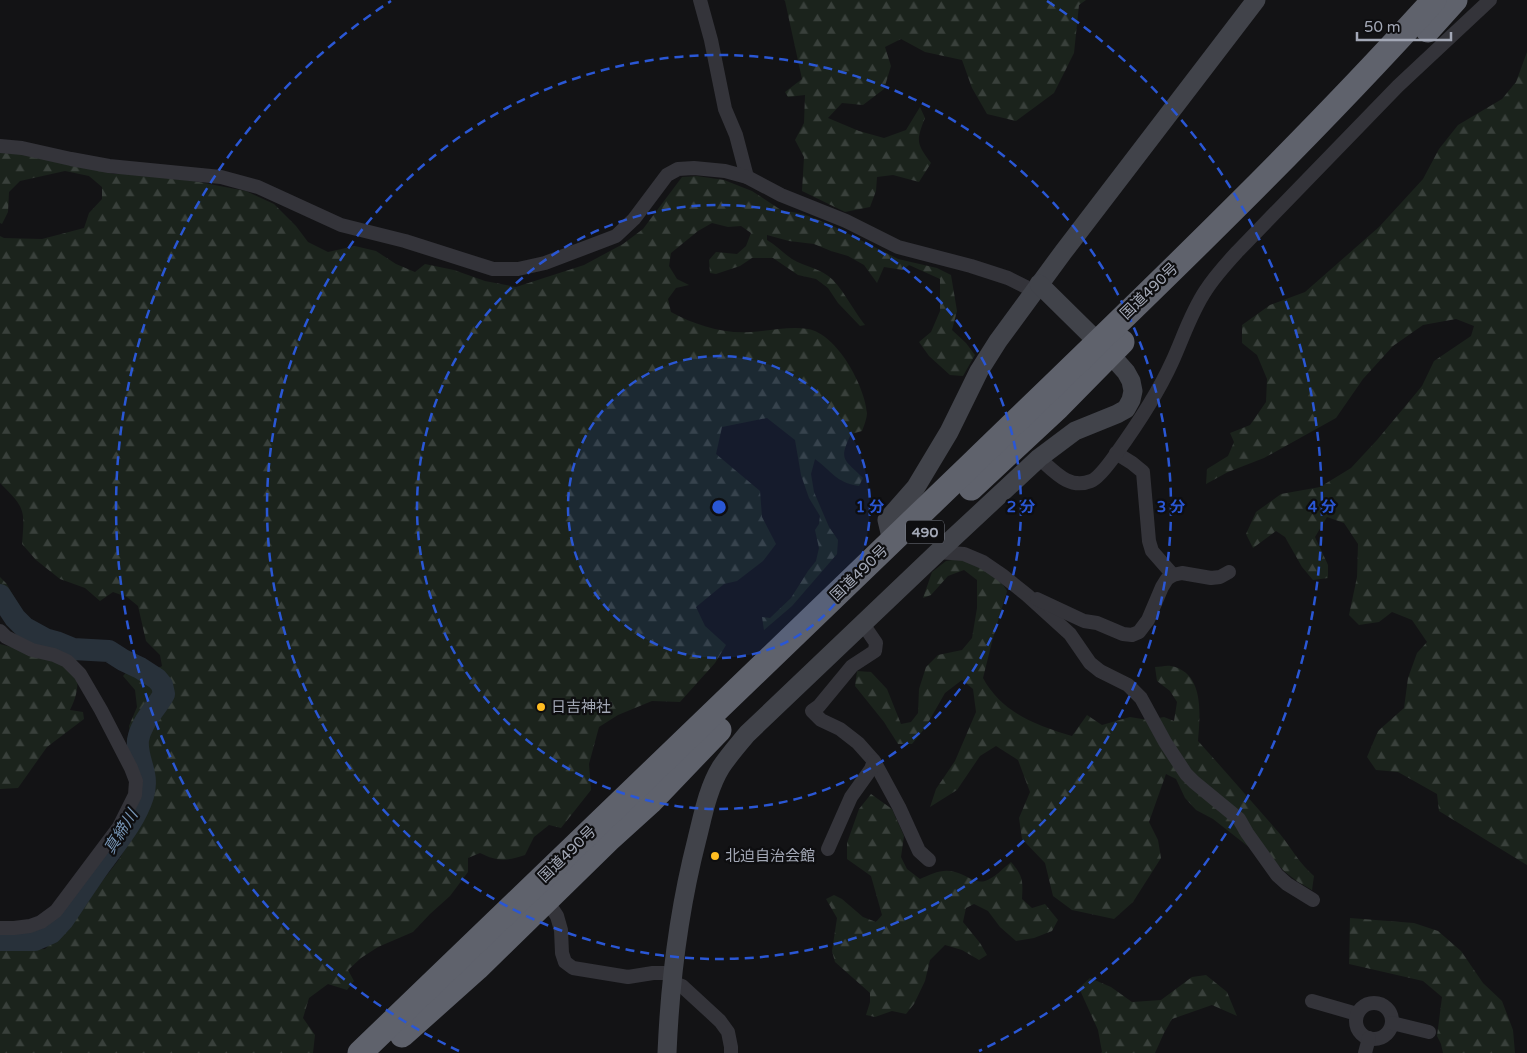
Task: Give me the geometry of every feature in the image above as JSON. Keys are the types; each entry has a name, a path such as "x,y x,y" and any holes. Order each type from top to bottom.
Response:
{"highway":[{"path":"1303,139 1411,0"},
{"name":"国道490号","path":"360,1053 541,893 608,840 650,802 719,730 1058,406 1104,348 1434,0"},
{"name":"国道490号","path":"384,1053 478,968 541,893 892,541 1104,348 1234,233 1320,145 1455,0"}],"street":[{"path":"700,0 711,40 725,108 736,135 747,177"},
{"path":"892,541 887,520 916,487 949,432 979,371 998,341 1256,0"},
{"path":"1038,458 1066,481 1078,484 1092,481 1108,465 1137,425 1158,389 1193,313 1206,290 1220,271 1398,86 1490,0"},
{"path":"0,146 22,148 110,166 221,177 258,187 341,224 405,241 493,269 518,269 545,263 616,236 634,219 668,175 678,169 694,168 725,171 747,177 781,195 846,221 898,247 971,266 1037,287 1104,348 1126,372 1131,381 1133,391 1126,409 1075,430 1038,458 748,734 732,751 720,768 705,809 690,866 679,924 672,978 667,1053"},
{"path":"1116,453 1132,462 1143,472 1149,541 1152,551 1173,575"},
{"path":"938,552 964,554 983,562 1027,595 1070,634 1090,663 1100,671 1128,685 1140,698 1186,774 1239,819 1247,834 1277,875 1287,884 1314,900"},
{"path":"1027,595 1054,606 1078,619 1098,623 1123,634 1132,635 1139,632 1148,620 1162,586 1173,575 1182,573 1211,578 1229,572"},
{"path":"863,624 876,642 876,650 852,666 819,706 812,711 821,720 840,729 852,738 874,761 899,807 919,850 928,860"},
{"path":"0,631 6,637 32,650 54,655 67,661 80,674 101,710 131,768 136,782 134,796 119,827 56,911 41,922 30,926 0,928"},
{"path":"828,849 851,797 871,770 874,761"},
{"path":"541,893 557,916 561,930 562,953 565,962 573,968 628,977 653,973 672,978 720,1021 728,1032 731,1053"},
{"path":"1312,1001 1357,1014"},
{"path":"1373,1002 1384,1005 1391,1013 1392,1024 1388,1032 1380,1038 1369,1038 1361,1033 1357,1024 1357,1014 1364,1006 1373,1002"},
{"path":"1392,1024 1429,1032"},
{"path":"1365,1053 1369,1038"}],"green space":[{"path":"784,0 1086,0 1079,5 1074,53 1054,93 1016,121 987,114 972,88 962,60 925,52 901,39 885,47 891,66 884,89 863,105 842,103 828,118 859,131 884,138 906,130 920,107 925,118 919,142 922,151 931,163 919,182 893,175 877,177 876,191 870,207 845,212 802,191 804,157 795,140 804,123 805,95 788,97 785,92 802,79"},
{"path":"1527,52 1527,865 1439,811 1437,794 1398,772 1376,770 1367,757 1378,731 1404,708 1408,678 1417,653 1427,642 1412,620 1392,612 1379,622 1359,625 1349,615 1357,577 1358,544 1344,523 1327,517 1315,537 1328,565 1328,578 1313,580 1302,567 1285,537 1276,531 1253,548 1246,534 1256,512 1281,494 1320,487 1351,468 1422,386 1434,361 1471,336 1474,326 1456,319 1423,325 1393,346 1363,379 1336,418 1264,458 1228,472 1206,484 1207,469 1228,456 1234,442 1230,433 1250,425 1266,402 1267,379 1257,355 1242,343 1242,325 1270,305 1305,292 1379,227 1423,179 1439,149 1458,125 1502,99 1516,82"},
{"path":"0,150 25,153 114,174 152,173 246,191 274,204 296,226 308,242 328,252 355,246 376,251 396,264 415,272 425,264 454,270 485,281 516,287 584,265 623,244 643,229 682,177 697,176 724,180 752,191 781,210 803,214 831,225 898,259 937,268 951,275 957,311 952,330 966,343 975,355 963,376 950,375 929,356 919,342 931,332 940,311 940,279 909,265 903,270 884,267 877,283 864,265 848,256 814,244 789,241 767,235 767,240 792,259 818,270 833,280 865,325 860,326 838,303 828,288 816,279 798,275 773,258 752,258 740,266 716,274 710,273 709,260 716,252 737,254 746,246 751,233 741,226 728,227 712,223 698,231 671,253 669,266 677,279 689,285 676,288 668,299 671,312 699,325 730,332 794,328 808,329 819,333 829,340 848,363 861,389 867,413 866,420 862,431 851,434 844,455 847,463 863,478 859,486 839,479 815,459 811,474 814,492 829,527 838,540 837,554 792,606 764,630 762,617 770,618 791,598 816,561 819,548 815,530 819,524 820,516 809,498 801,475 795,440 767,418 722,427 716,454 760,491 762,517 776,544 763,561 737,581 724,584 696,607 705,626 726,645 715,663 680,702 652,701 618,715 599,727 589,764 591,790 561,828 549,825 534,837 525,855 502,860 480,853 468,858 468,872 450,896 413,932 378,947 361,958 348,970 354,981 347,990 328,984 309,998 303,1018 315,1035 313,1053 0,1053 0,950 45,949 70,923 120,858 151,796 150,767 132,744 129,726 137,707 135,690 123,676 130,668 146,676 162,666 160,655 146,641 138,606 127,597 113,592 100,601 85,588 60,579 36,560 22,544 22,510 0,483 0,236 4,238 42,239 84,228 89,213 102,199 102,187 89,176 65,171 20,181 9,192 8,212 2,224 0,223"},
{"path":"964,558 1000,580 1007,591 983,678 1000,700 1010,709 1033,722 1072,736 1087,715 1102,725 1130,717 1148,720 1164,717 1174,721 1177,702 1170,691 1157,681 1155,667 1171,666 1182,670 1190,677 1198,696 1198,741 1280,834 1314,876 1312,890 1285,872 1265,851 1250,848 1213,819 1196,810 1185,798 1176,779 1166,774 1149,822 1158,840 1161,858 1133,902 1114,919 1072,910 1053,896 1045,863 1022,839 1019,818 1030,792 1018,760 996,746 980,756 957,790 930,807 936,789 955,761 976,712 973,689 962,680 945,693 925,728 912,744 898,744 884,722 855,686 857,671 871,672 887,689 901,724 911,722 918,713 919,689 926,667 938,655 962,650 972,638 977,608 977,580 964,570 948,576 931,595 923,598 932,572 946,561"},
{"path":"0,577 6,583 26,617 53,634 76,656 77,690 70,710 83,712 84,719 47,747 18,788 0,789 0,644 11,647 21,637 0,614"},
{"path":"871,794 892,809 904,836 901,857 907,869 920,879 937,872 951,871 981,882 989,880 1011,862 1021,879 1022,899 1032,908 1045,904 1058,920 1052,931 1034,938 1016,941 1000,927 988,911 974,904 966,908 963,922 987,955 979,960 962,950 945,945 930,960 925,981 914,1004 906,1014 892,1011 875,1017 866,1015 870,1002 870,993 835,962 832,951 837,918 826,899 834,895 842,899 863,917 876,922 882,915 871,876 847,859 847,843 859,809"},
{"path":"1350,918 1414,923 1438,931 1461,951 1483,983 1502,1001 1513,1030 1515,1053 1443,1053 1437,1036 1442,997 1423,981 1349,964"},
{"path":"1206,975 1227,992 1237,1016 1212,1005 1172,1019 1155,1053 1101,1053 1098,1030 1079,988 1090,978 1111,987 1132,1002 1161,1000 1192,977"}],"waterway":[{"name":"真締川","path":"0,595 15,618 25,628 45,639 73,649 109,651 157,679 162,685 164,694 145,721 138,740 145,788 140,805 125,831 63,920 51,933 35,940 0,940"}],"place":[{"name":"日吉神社","path":"541,707"},
{"name":"北迫自治会館","path":"715,856"}]}
